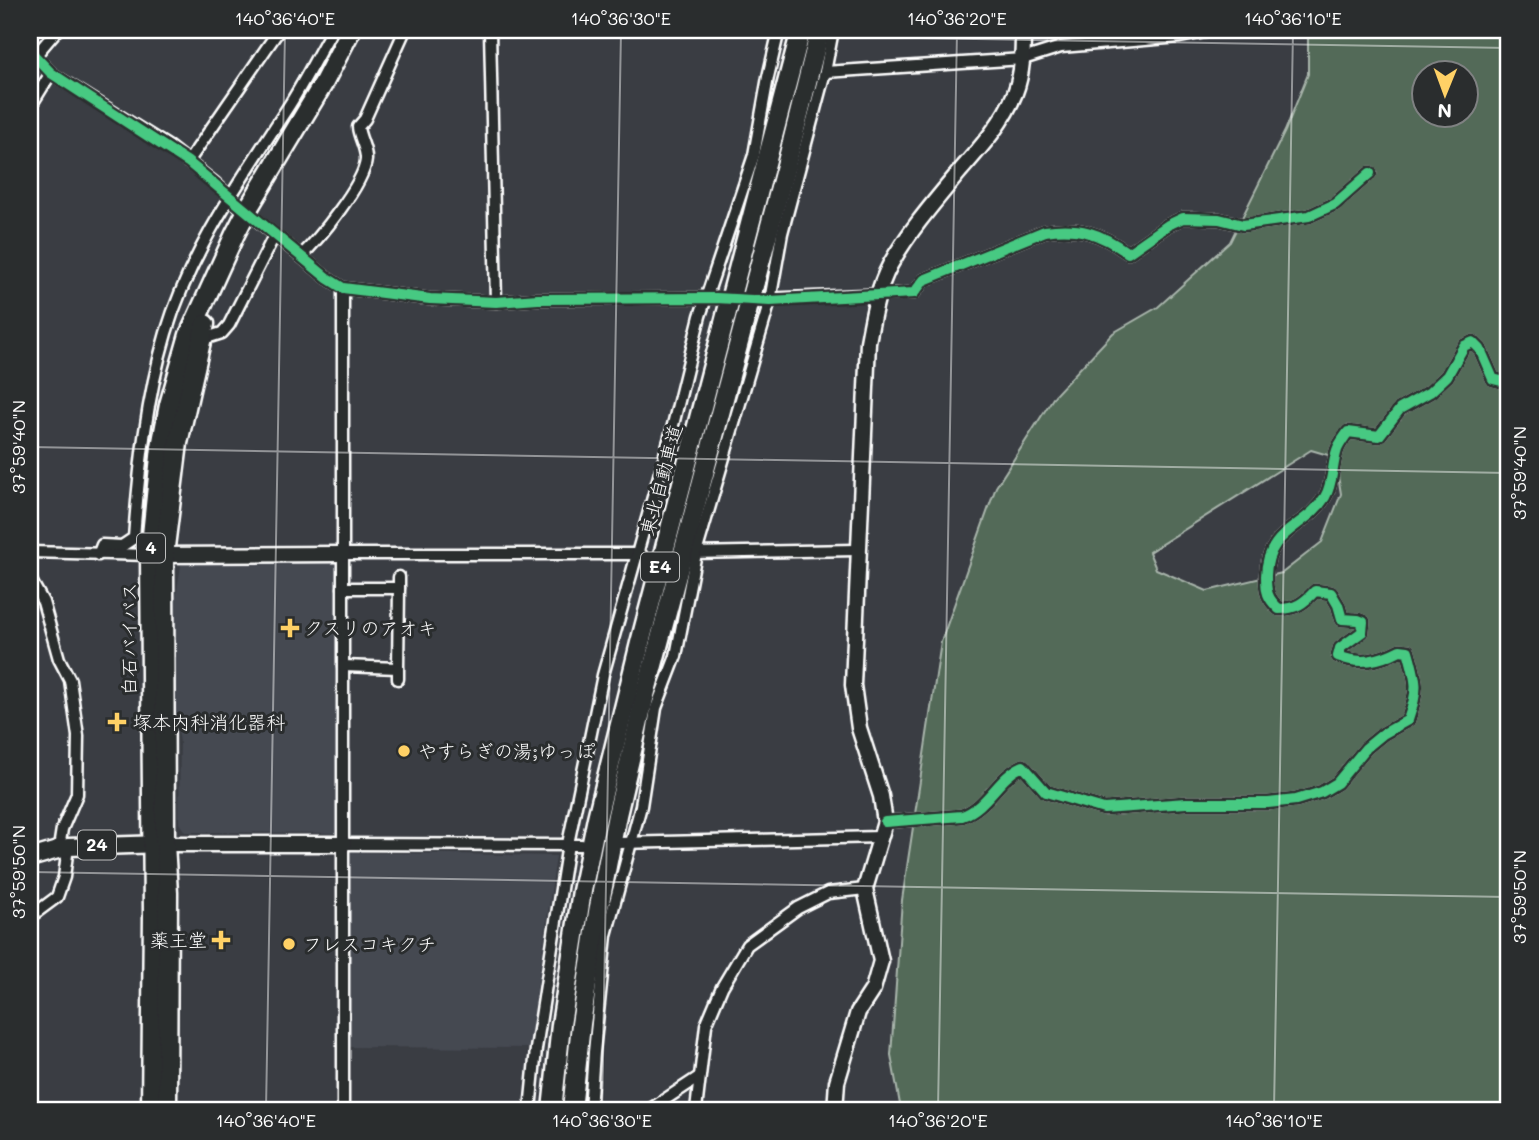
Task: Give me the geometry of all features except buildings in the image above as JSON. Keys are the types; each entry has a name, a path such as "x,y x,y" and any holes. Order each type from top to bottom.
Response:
{"highway":[{"name":"白石バイパス","path":"151,1110 153,915 158,844 157,555 160,458 169,405 189,335 249,206 323,84 351,30"},
{"name":"東北自動車道","path":"552,1110 561,1025 582,891 597,818 640,643 801,30"},
{"name":"E4","path":"572,1110 581,1024 598,912 617,815 644,699 820,30"},
{"name":"白石バイパス","path":"157,555 200,340 223,263"},
{"name":"白石バイパス","path":"158,844 168,907 167,1110"}],"main road":[{"name":"24","path":"30,858 64,847 158,844"}],"street":[{"path":"57,30 33,54 51,73 168,146 239,206"},
{"path":"188,162 279,30"},
{"path":"98,555 102,545 122,547 134,538 141,451 156,372 166,331 185,284 215,221 291,101 332,30"},
{"path":"301,256 330,225 362,172 366,160 358,127 365,119 405,30"},
{"path":"490,30 496,302"},
{"path":"530,1110 536,1049 568,844 603,676 639,554 684,375 711,299 754,155 779,30"},
{"path":"590,1110 606,935 633,842 656,708 677,656 693,553 765,300 825,72 833,30"},
{"path":"835,1110 837,1082 858,1012 873,989 881,961 865,889 885,822 881,796 859,728 853,685 868,342 876,296 890,265 918,223 1005,115 1015,92 1023,58 1023,30"},
{"path":"825,72 1023,58 1061,47 1180,37 1216,30"},
{"path":"30,107 51,73"},
{"path":"765,300 914,293 924,280 1045,231 1066,228 1087,231 1128,253 1168,225 1183,218 1219,219 1243,225 1309,216 1335,204 1370,173"},
{"path":"252,216 343,288 430,299 496,302 538,299 711,299"},
{"path":"200,340 222,333 229,325 274,236"},
{"path":"343,288 343,1110"},
{"path":"885,822 962,816 973,812 1011,771 1023,766 1046,792 1104,809 1186,803 1268,803 1296,800 1322,792 1337,783 1366,748 1383,734 1408,720 1416,697 1417,683 1408,651 1399,650 1384,659 1353,663 1338,656 1340,648 1362,632 1363,622 1342,619 1331,593 1315,591 1303,604 1279,609 1266,592 1266,569 1274,544 1286,531 1311,513 1326,496 1338,448 1348,432 1379,436 1400,409 1430,392 1447,376 1464,346 1473,342 1480,349 1493,379 1509,379"},
{"path":"693,553 857,550"},
{"path":"30,552 98,555 639,554"},
{"path":"398,679 399,577"},
{"path":"30,579 43,602 59,659 70,681 78,736 77,794 62,829 64,877 57,897 30,917"},
{"path":"343,588 399,588"},
{"path":"343,666 398,668"},
{"path":"619,843 881,837"},
{"path":"158,844 581,845"},
{"path":"696,1110 706,1025 722,987 747,945 798,908 828,893 865,889"},
{"path":"649,1110 699,1077"}],"shaded area":[{"path":"335,563 338,566 338,833 185,832 179,823 180,743 173,692 175,603 181,565"},
{"path":"349,852 556,856 529,1048 348,1047"}],"green space":[{"path":"1308,30 1509,30 1509,1110 901,1110 891,1055 902,900 941,642 996,487 1055,395 1113,333 1158,307 1230,242 1285,131 1308,74","holes":["1311,450 1335,457 1341,494 1322,542 1282,573 1207,591 1156,569 1149,552"]}],"cycle path":[{"path":"30,51 51,73 188,162 327,278 343,288 430,299 496,302 538,299 716,298 770,301 914,293 924,280 1045,231 1079,230 1108,240 1128,253 1168,225 1183,218 1219,219 1243,225 1309,216 1335,204 1370,173"},
{"path":"885,822 962,816 979,806 1007,777 1023,766 1046,792 1104,809 1186,803 1268,803 1296,800 1322,792 1337,783 1366,748 1383,734 1408,720 1415,693 1411,662 1408,651 1400,650 1369,660 1338,656 1340,648 1362,632 1363,622 1342,619 1331,593 1315,591 1299,604 1279,609 1270,598 1266,586 1268,560 1273,548 1288,531 1317,508 1325,497 1330,486 1337,450 1348,432 1379,436 1400,409 1430,392 1447,376 1464,346 1473,342 1480,349 1493,379 1509,379"}],"place":[{"name":"クスリのアオキ","path":"290,628"},
{"name":"塚本内科消化器科","path":"117,722"},
{"name":"やすらぎの湯;ゆっぽ","path":"404,751"},
{"name":"薬王堂","path":"221,940"},
{"name":"フレスコキクチ","path":"289,944"}]}
